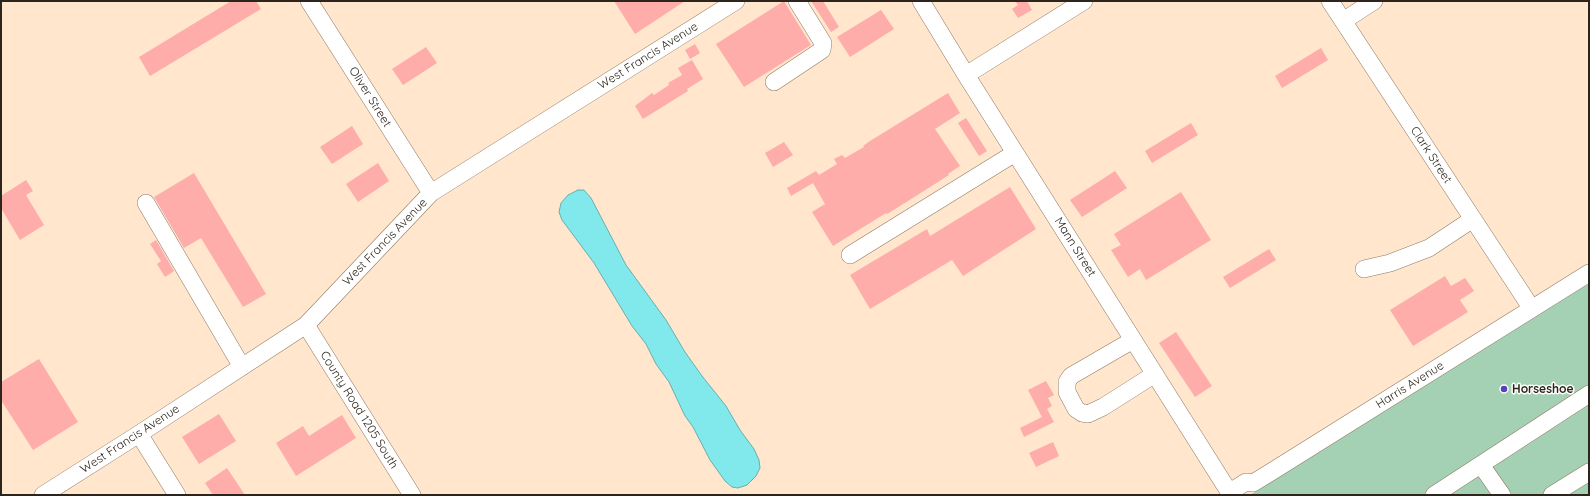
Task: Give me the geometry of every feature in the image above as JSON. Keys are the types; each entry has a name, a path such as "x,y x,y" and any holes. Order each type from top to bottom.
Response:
{"street":[{"name":"Oliver Street","path":"309,1 431,193"},
{"name":"West Francis Avenue","path":"43,495 306,325 431,193 717,6 736,1"},
{"path":"774,82 822,50 823,43 798,1"},
{"name":"Mann Street","path":"921,1 966,76 1230,494"},
{"path":"966,76 1084,1"},
{"name":"Clark Street","path":"1330,1 1532,309"},
{"path":"1343,21 1374,1"},
{"path":"949,47 958,57 970,62 981,62 995,57"},
{"path":"850,255 1015,153"},
{"path":"146,203 242,367"},
{"path":"1364,269 1390,263 1424,250 1473,219"},
{"name":"Harris Avenue","path":"1230,494 1246,482 1254,482 1271,472 1589,272"},
{"name":"County Road 1205 South","path":"306,325 412,495"},
{"path":"1133,340 1070,376 1067,382 1067,392 1076,409 1082,413 1088,414 1103,407 1155,374"},
{"path":"1434,495 1589,394"},
{"path":"139,434 177,495"},
{"path":"1481,464 1502,495"},
{"path":"1560,493 1589,472"}],"green space":[{"name":"Horseshoe","path":"1589,283 1589,495 1250,495"}],"water":[{"path":"578,190 584,190 591,198 626,265 666,320 685,352 702,376 726,406 740,430 754,449 759,460 760,468 756,476 747,485 738,488 732,487 725,481 710,460 693,427 685,416 669,382 656,364 646,344 632,326 594,263 562,220 559,212 561,203 568,195"}],"building":[{"path":"231,1 256,1 261,9 150,76 139,57"},
{"path":"614,1 685,1 635,34"},
{"path":"784,1 811,45 744,87 716,44"},
{"path":"811,1 823,1 839,27 831,32"},
{"path":"1015,1 1027,1 1032,10 1018,18 1012,9 1018,5"},
{"path":"881,10 894,29 850,57 837,37"},
{"path":"695,44 700,53 690,59 685,50"},
{"path":"426,47 437,63 403,85 392,69"},
{"path":"1321,48 1328,60 1282,88 1275,76"},
{"path":"692,60 703,79 687,89 688,91 643,119 635,106 652,93 654,95 669,85 668,83 682,75 678,68"},
{"path":"948,93 960,113 935,129 960,166 948,174 949,175 908,201 833,246 812,212 825,204 813,183 791,196 787,188 816,171 819,175 837,164 834,159 842,155 845,158 864,147 863,146 870,141"},
{"path":"966,118 987,151 979,156 958,123"},
{"path":"1191,123 1198,135 1152,163 1145,151"},
{"path":"352,126 363,144 332,164 320,147"},
{"path":"784,142 793,155 773,167 765,153"},
{"path":"378,163 389,181 358,202 346,184"},
{"path":"1115,171 1127,188 1082,217 1070,200"},
{"path":"194,173 266,294 243,307 201,238 184,248 154,197"},
{"path":"26,180 33,191 26,195 44,225 20,240 1,208 1,196"},
{"path":"1010,187 1036,229 963,276 952,260 870,309 850,275 927,229 930,236"},
{"path":"1181,192 1211,240 1146,280 1140,269 1128,277 1111,250 1121,245 1114,234"},
{"path":"156,240 174,271 165,277 157,264 161,261 150,244"},
{"path":"1269,249 1276,260 1230,288 1223,277"},
{"path":"1445,276 1451,286 1465,278 1474,291 1460,300 1468,312 1413,346 1390,310"},
{"path":"1176,332 1212,386 1195,397 1159,343"},
{"path":"39,359 78,422 33,450 1,400 1,382"},
{"path":"1046,381 1054,395 1048,398 1052,406 1047,409 1054,422 1024,437 1020,428 1042,417 1028,390"},
{"path":"219,414 236,441 199,464 182,437"},
{"path":"342,415 356,438 296,476 276,443 303,426 309,436"},
{"path":"1053,442 1059,456 1036,467 1029,453"},
{"path":"227,468 245,495 213,495 205,483"}],"place":[{"name":"Horseshoe","path":"1504,389"}]}
